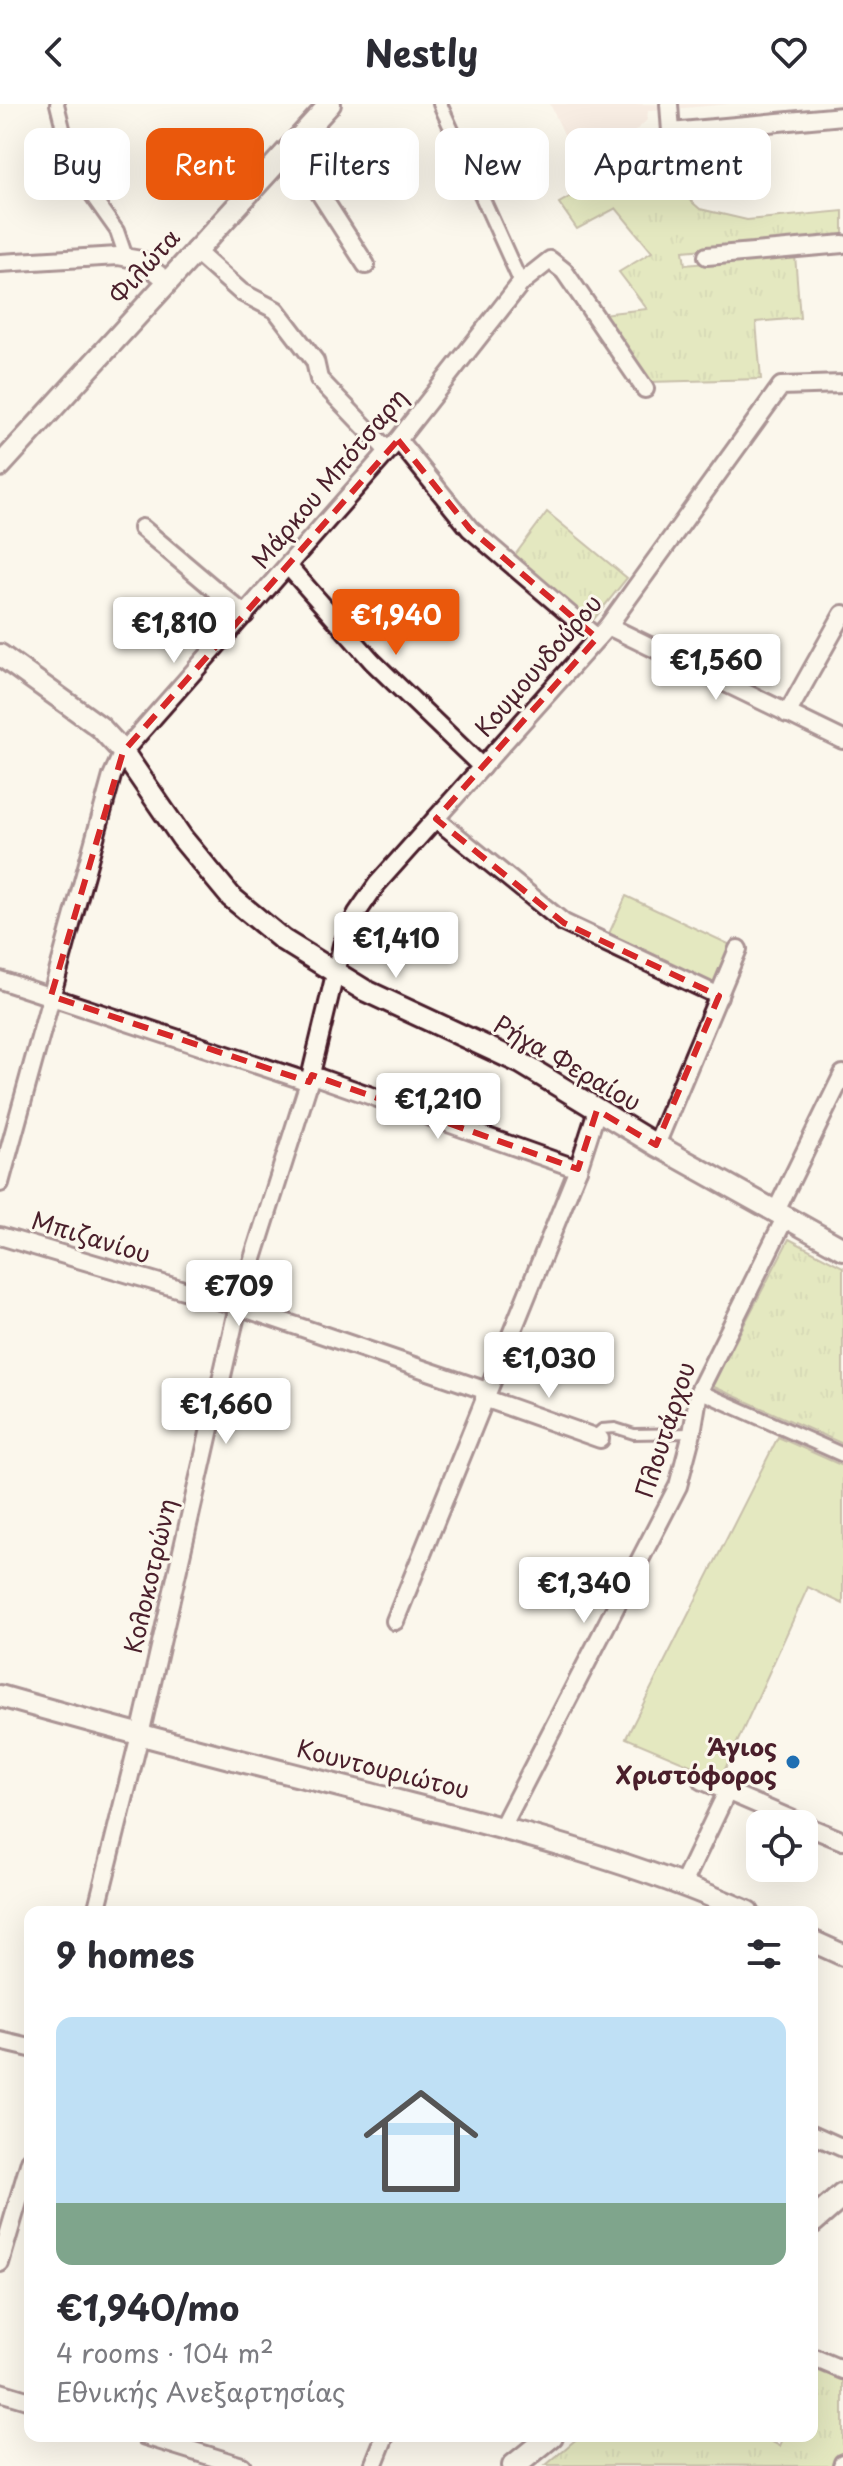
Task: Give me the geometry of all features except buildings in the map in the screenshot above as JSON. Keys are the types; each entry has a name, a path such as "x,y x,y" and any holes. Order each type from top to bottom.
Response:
{"main road":[{"path":"818,2217 843,2195"},
{"path":"514,2466 544,2442"}],"street":[{"path":"57,104 73,169 117,231 126,257"},
{"name":"Φιλώτα","path":"308,128 330,104"},
{"path":"440,104 521,283"},
{"path":"669,104 671,132 843,116"},
{"name":"Φιλώτα","path":"0,466 280,158"},
{"path":"324,200 366,265"},
{"path":"707,256 843,244"},
{"path":"194,250 241,292 276,310 315,361 319,379 393,446 470,529 603,632 843,740"},
{"path":"0,263 126,257 141,260 167,281"},
{"name":"Μάρκου Μπότσαρη","path":"0,1183 112,776 123,752 393,446 521,283 550,260 564,271 645,389"},
{"name":"Κουμουνδούρου","path":"337,975 342,945 357,913 377,884 603,632 781,386 843,384"},
{"path":"142,528 245,615"},
{"path":"288,566 372,661 482,767"},
{"path":"787,714 843,614"},
{"name":"Ρήγα Φεραίου","path":"0,655 100,727 123,752 182,838 231,897 283,940 337,975 521,1063 656,1145 843,1249"},
{"path":"436,819 564,923 719,996"},
{"path":"656,1145 738,949"},
{"name":"Κολοκοτρώνη","path":"97,1906 238,1306 310,1078 337,975"},
{"path":"0,980 310,1078 578,1169"},
{"name":"Πλουτάρχου","path":"502,1827 678,1486 699,1391 843,1074"},
{"path":"395,1621 578,1169 597,1110"},
{"name":"Μπιζανίου","path":"0,1236 238,1306 597,1438"},
{"path":"699,1391 843,1455"},
{"name":"Κουντουριώτου","path":"0,1696 606,1856 734,1906"},
{"path":"703,1781 770,1810"},
{"path":"683,1884 727,1792"},
{"path":"818,1829 841,1836"},
{"path":"818,1944 843,1955"},
{"path":"0,2041 24,2047"},
{"path":"818,2137 843,2148"},
{"path":"0,2263 24,2181"},
{"path":"818,2360 843,2370"},
{"path":"0,2392 24,2399"},
{"path":"171,2442 242,2466"},
{"path":"373,2466 383,2442"}],"lane":[{"path":"597,1438 602,1429 615,1428 634,1434 692,1433"}],"highlighted area":[{"path":"398,440 470,529 597,638 436,819 564,923 719,996 656,1145 597,1110 578,1169 312,1075 309,1082 51,996 123,752"}],"shaded area":[{"path":"550,104 731,104 648,111 647,120 639,128 565,128 565,136"}],"green space":[{"path":"565,200 690,200 700,209 747,220 843,211 843,237 683,251 685,265 795,255 800,318 756,322 761,379 649,382 601,314 647,309 619,272 652,252 616,208 577,229 559,203"},
{"path":"547,512 627,578 590,624 512,559"},
{"path":"626,896 735,947 717,988 607,938"},
{"path":"789,1239 843,1267 843,1444 712,1386"},
{"path":"778,1437 843,1466 843,1604 808,1587 721,1778 626,1738"},
{"path":"818,2363 843,2374 843,2457 839,2466 546,2465 573,2442 772,2442 780,2446 782,2442 818,2442"}],"place":[{"name":"Άγιος Χριστόφορος","path":"793,1762"}]}
